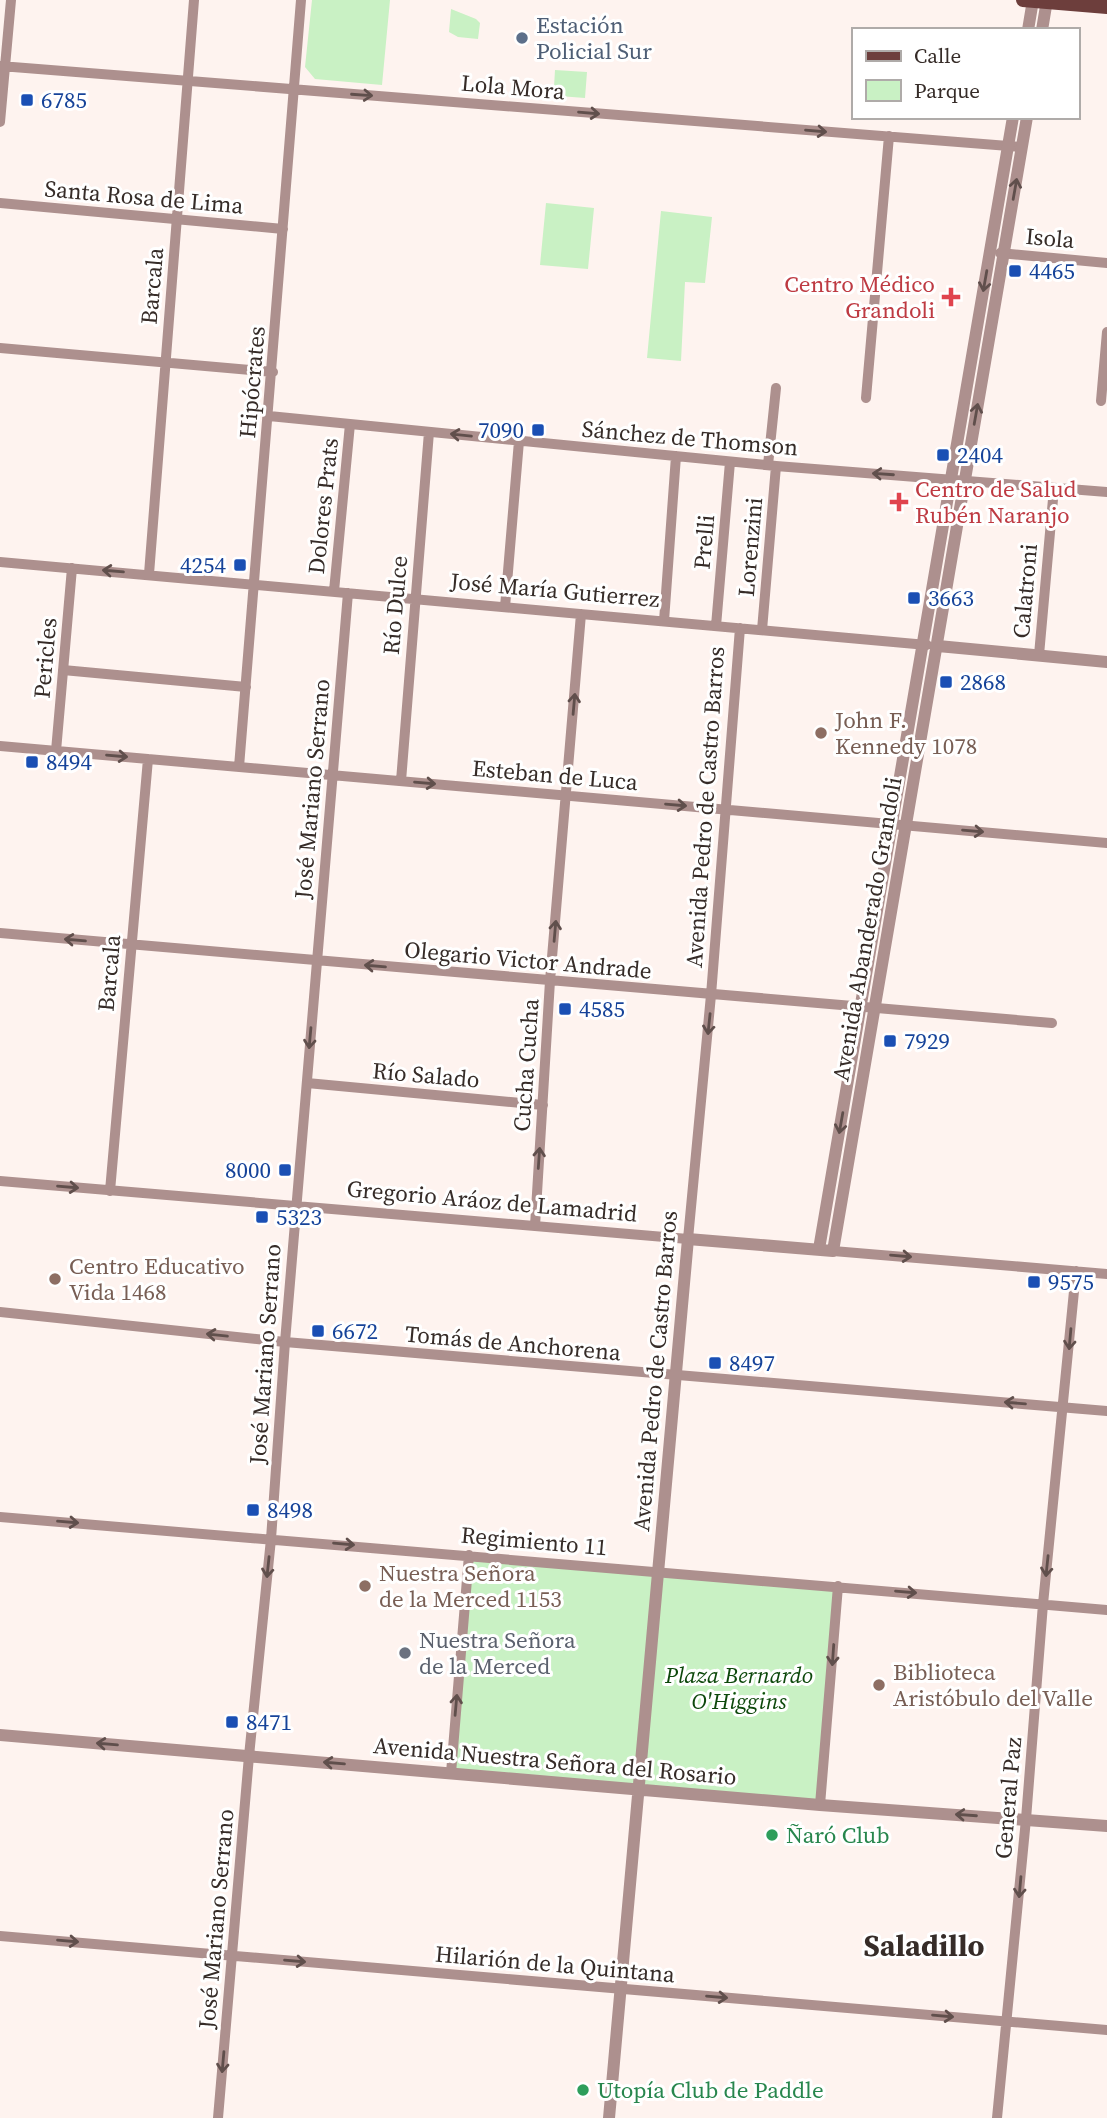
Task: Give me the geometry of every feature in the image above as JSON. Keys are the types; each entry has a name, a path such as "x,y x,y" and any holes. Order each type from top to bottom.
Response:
{"main road":[{"path":"1023,0 1107,7"}],"street":[{"path":"0,122 2,66 11,0"},
{"name":"Barcala","path":"149,575 194,0"},
{"name":"Hipócrates","path":"239,767 301,0"},
{"path":"1029,28 1040,1"},
{"path":"1040,1 1042,28"},
{"name":"Lola Mora","path":"2,66 1022,147"},
{"name":"Avenida Abanderado Grandoli","path":"819,1249 1013,119"},
{"name":"Avenida Abanderado Grandoli","path":"833,1251 1027,119"},
{"path":"866,398 889,136"},
{"name":"Santa Rosa de Lima","path":"0,203 284,229"},
{"name":"Isola","path":"990,251 1107,263"},
{"path":"1101,401 1107,332"},
{"path":"0,348 272,372"},
{"name":"Lorenzini","path":"762,630 776,388"},
{"name":"Sánchez de Thomson","path":"269,416 772,466 1107,492"},
{"name":"Dolores Prats","path":"334,592 350,424"},
{"name":"Río Dulce","path":"401,781 429,432"},
{"path":"505,607 519,441"},
{"path":"664,621 676,456"},
{"name":"Prelli","path":"716,626 730,462"},
{"name":"Calatroni","path":"1039,655 1054,488"},
{"name":"José María Gutierrez","path":"0,562 1107,662"},
{"name":"Pericles","path":"57,751 72,568"},
{"name":"José Mariano Serrano","path":"218,2118 249,1756 271,1539 348,593"},
{"name":"Cucha Cucha","path":"535,1226 551,981 581,614"},
{"name":"Avenida Pedro de Castro Barros","path":"609,2118 711,995 740,628"},
{"path":"63,670 246,687"},
{"name":"Esteban de Luca","path":"0,746 1107,843"},
{"name":"Barcala","path":"110,1191 148,759"},
{"name":"Olegario Victor Andrade","path":"0,933 1052,1023"},
{"name":"Río Salado","path":"307,1083 543,1105"},
{"name":"Gregorio Aráoz de Lamadrid","path":"0,1181 1107,1274"},
{"name":"General Paz","path":"998,2118 1043,1604 1076,1271"},
{"name":"Tomás de Anchorena","path":"0,1312 285,1342 1107,1410"},
{"name":"Regimiento 11","path":"0,1517 1107,1610"},
{"path":"451,1773 469,1555"},
{"path":"820,1805 838,1587"},
{"name":"Avenida Nuestra Señora del Rosario","path":"0,1735 820,1805 1107,1826"},
{"name":"Hilarión de la Quintana","path":"0,1936 1107,2030"}],"green space":[{"path":"312,0 390,0 382,85 315,79 305,67"},
{"path":"451,9 480,23 478,39 458,37 449,32"},
{"path":"555,70 587,72 585,98 559,96 554,87"},
{"path":"546,203 594,208 588,269 540,265"},
{"path":"661,211 712,217 705,283 685,282 681,361 647,358"},
{"name":"Plaza Bernardo O'Higgins","path":"469,1555 838,1586 820,1805 451,1773"}],"place":[{"name":"Estación Policial Sur","path":"522,38"},
{"name":"6785","path":"27,100"},
{"name":"4465","path":"1015,271"},
{"name":"Centro Médico Grandoli","path":"951,297"},
{"name":"7090","path":"538,430"},
{"name":"2404","path":"943,455"},
{"name":"Centro de Salud Rubén Naranjo","path":"899,502"},
{"name":"4254","path":"240,565"},
{"name":"3663","path":"914,598"},
{"name":"2868","path":"946,682"},
{"name":"John F. Kennedy 1078","path":"821,733"},
{"name":"8494","path":"32,762"},
{"name":"4585","path":"565,1009"},
{"name":"7929","path":"890,1041"},
{"name":"8000","path":"285,1170"},
{"name":"5323","path":"262,1217"},
{"name":"Centro Educativo Vida 1468","path":"55,1279"},
{"name":"9575","path":"1034,1282"},
{"name":"6672","path":"318,1331"},
{"name":"8497","path":"715,1363"},
{"name":"8498","path":"253,1510"},
{"name":"Nuestra Señora de la Merced 1153","path":"365,1586"},
{"name":"Nuestra Señora de la Merced","path":"405,1653"},
{"name":"Biblioteca Aristóbulo del Valle","path":"879,1685"},
{"name":"8471","path":"232,1722"},
{"name":"Ñaró Club","path":"772,1835"},
{"name":"Utopía Club de Paddle","path":"583,2090"}],"district":[{"name":"Saladillo","path":"924,1946"}]}
